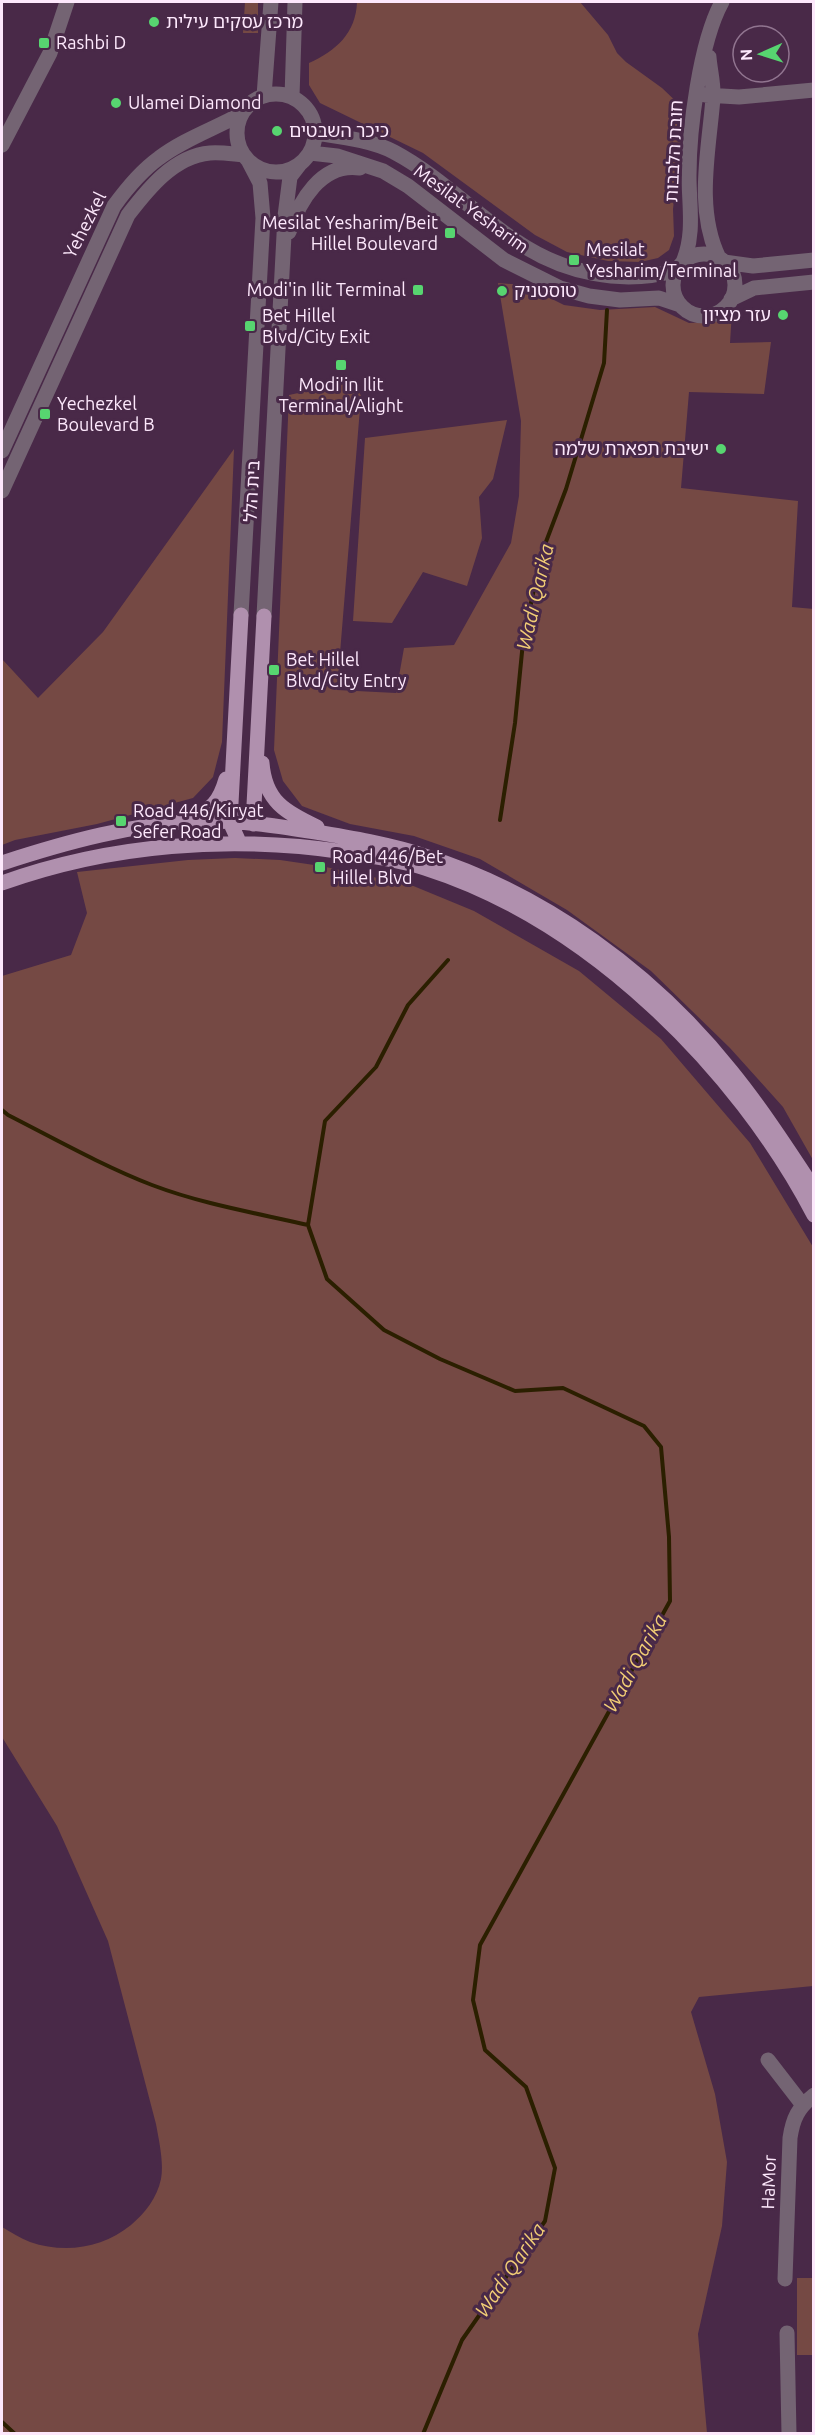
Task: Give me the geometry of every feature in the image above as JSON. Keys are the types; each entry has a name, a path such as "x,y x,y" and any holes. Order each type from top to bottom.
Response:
{"main road":[{"name":"בית הלל","path":"230,822 241,615"},
{"name":"בית הלל","path":"253,824 264,616"},
{"path":"259,712 263,770 273,800 298,818 335,835"},
{"path":"2,863 69,843 173,823 199,815 216,803 233,753"},
{"path":"230,822 240,844"},
{"path":"173,823 253,824 381,843 457,867 563,920 636,975 668,1004 729,1069 784,1143 813,1189"},
{"path":"240,844 253,824"},
{"path":"2,883 49,868 118,853 184,845 240,844 329,850 373,856 424,868 485,892 556,930 628,984 660,1013 720,1077 774,1150 813,1215"}],"street":[{"path":"2,145 50,54 68,2"},
{"path":"264,96 271,2"},
{"path":"292,97 295,2"},
{"name":"חובת הלבבות","path":"680,266 690,246 689,174 696,94 713,18 722,2"},
{"name":"חובת הלבבות","path":"707,42 713,96 705,175 712,244 722,260"},
{"path":"696,94 747,97 813,90"},
{"path":"273,94 292,97 309,112 315,133 305,159 290,170 268,172 246,159 237,139 238,122 241,114 254,100 273,94"},
{"name":"Yehezkel","path":"2,451 104,223 126,190 139,174 161,156 241,114"},
{"name":"Mesilat Yesharim","path":"315,133 364,142 392,151 420,167 516,242 568,267 621,278 657,276 680,266"},
{"name":"Yehezkel","path":"2,491 128,215 151,186 181,163 200,154 212,152 246,159"},
{"name":"Mesilat Yesharim","path":"305,159 338,156 382,171 408,186 504,260 560,288 589,296 620,300 659,298 680,305"},
{"name":"בית הלל","path":"241,615 263,218 260,183 246,159"},
{"name":"בית הלל","path":"264,616 283,249 290,177 305,159"},
{"path":"283,249 296,210 316,183 343,169 356,167 382,171"},
{"path":"813,260 753,266 701,254 680,266 673,288 680,305 698,315 708,315 725,307 731,299 754,288 813,282"},
{"path":"722,260 734,279 731,299"},
{"path":"51,340 66,348"},
{"path":"768,2060 808,2099"},
{"name":"HaMor","path":"785,2279 792,2119 808,2099"},
{"path":"787,2333 789,2433"}],"shaded area":[{"path":"245,2 258,2 258,33 243,33"},
{"path":"357,2 580,2 608,35 617,53 662,88 684,109 673,209 674,236 669,250 658,258 640,262 608,261 567,252 535,235 423,153 320,103 309,85 309,63 328,53 343,40 353,23"},
{"path":"498,283 524,285 564,305 600,310 655,307 689,323 709,322 732,311 730,343 771,342 764,394 689,392 681,488 798,501 792,607 814,609 813,1160 783,1107 730,1048 651,971 567,910 480,859 414,836 350,824 302,806 283,781 274,750 289,395 354,381 361,396 337,690 396,693 404,648 454,645 511,543 519,496 521,421"},
{"path":"507,420 493,479 479,497 482,538 467,586 423,572 392,623 353,621 365,438"},
{"path":"234,449 222,742 213,777 193,798 97,824 15,840 2,845 2,659 38,698 103,632"},
{"path":"235,858 280,860 321,866 411,885 474,911 579,971 661,1039 750,1143 813,1247 813,1986 699,1997 691,2012 715,2094 727,2162 722,2226 698,2334 707,2433 2,2433 2,2227 19,2237 43,2246 70,2248 96,2244 120,2233 150,2205 157,2193 162,2166 156,2124 108,1941 57,1826 2,1737 2,976 71,955 87,913 77,872 188,860"},
{"path":"797,2278 813,2278 813,2355 797,2355"}],"waterway":[{"name":"Wadi Qarika","path":"500,820 515,723 523,642 541,555 566,489 604,363 607,310"},
{"name":"Wadi Qarika","path":"423,2434 462,2340 545,2221 555,2168 526,2087 485,2050 473,2000 480,1945 670,1601 669,1537 661,1447 644,1426 563,1388 515,1391 440,1359 384,1330 327,1279 308,1225 325,1121 376,1067 408,1005 448,960"},
{"path":"2,1110 79,1152 152,1185 210,1203 308,1225"},
{"path":"2,2422 15,2434"}],"place":[{"name":"מרכז עסקים עילית","path":"154,22"},
{"name":"Rashbi D","path":"44,43"},
{"name":"Ulamei Diamond","path":"116,103"},
{"name":"כיכר השבטים","path":"277,131"},
{"name":"Mesilat Yesharim/Beit Hillel Boulevard","path":"450,233"},
{"name":"Mesilat Yesharim/Terminal","path":"574,260"},
{"name":"Modi'in Ilit Terminal","path":"418,290"},
{"name":"טוסטניק","path":"502,291"},
{"name":"עזר מציון","path":"783,315"},
{"name":"Bet Hillel Blvd/City Exit","path":"250,326"},
{"name":"Modi'in Ilit Terminal/Alight","path":"341,365"},
{"name":"Yechezkel Boulevard B","path":"45,414"},
{"name":"ישיבת תפארת שלמה","path":"721,449"},
{"name":"Bet Hillel Blvd/City Entry","path":"274,670"},
{"name":"Road 446/Kiryat Sefer Road","path":"121,821"},
{"name":"Road 446/Bet Hillel Blvd","path":"320,867"}]}
